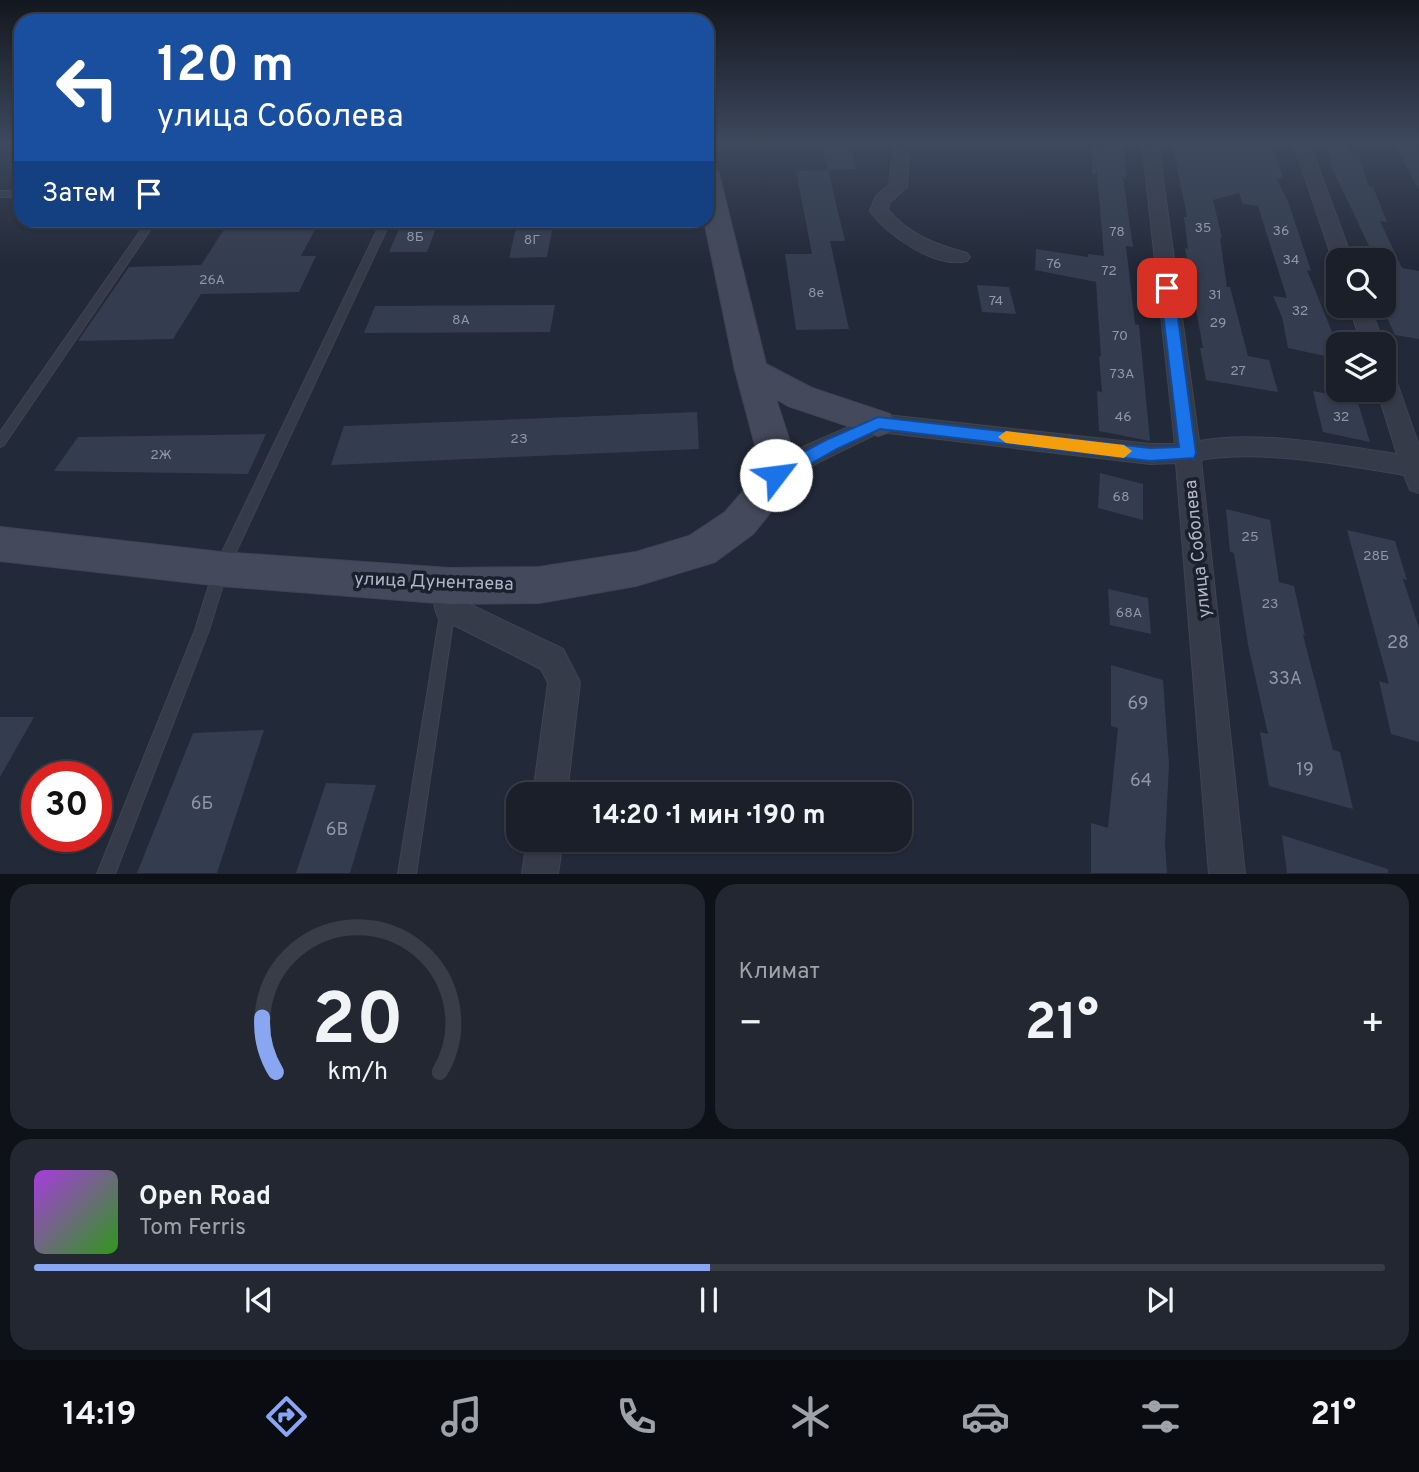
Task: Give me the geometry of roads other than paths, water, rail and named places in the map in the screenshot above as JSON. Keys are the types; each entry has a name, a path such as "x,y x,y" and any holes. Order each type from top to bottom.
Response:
{"street":[{"path":"898,183 898,187 882,200 879,211 892,226 933,251 960,257"},
{"name":"улица Соболева","path":"1155,183 1188,453 1227,873"},
{"path":"1315,183 1338,248"},
{"path":"714,205 751,370 772,445 776,475 878,423"},
{"path":"751,370 800,397 878,423 1150,454 1188,453 1224,446 1334,454 1417,475 1411,430 1396,401"},
{"name":"улица Дунентаева","path":"0,544 449,597 636,569 701,550 739,523 769,488 776,475"},
{"path":"449,597 552,659 564,682 552,782"},
{"path":"540,873 543,852"}],"lane":[{"path":"0,442 147,228"},
{"path":"106,873 202,630 221,569 383,228"},
{"path":"407,873 449,597"}]}
